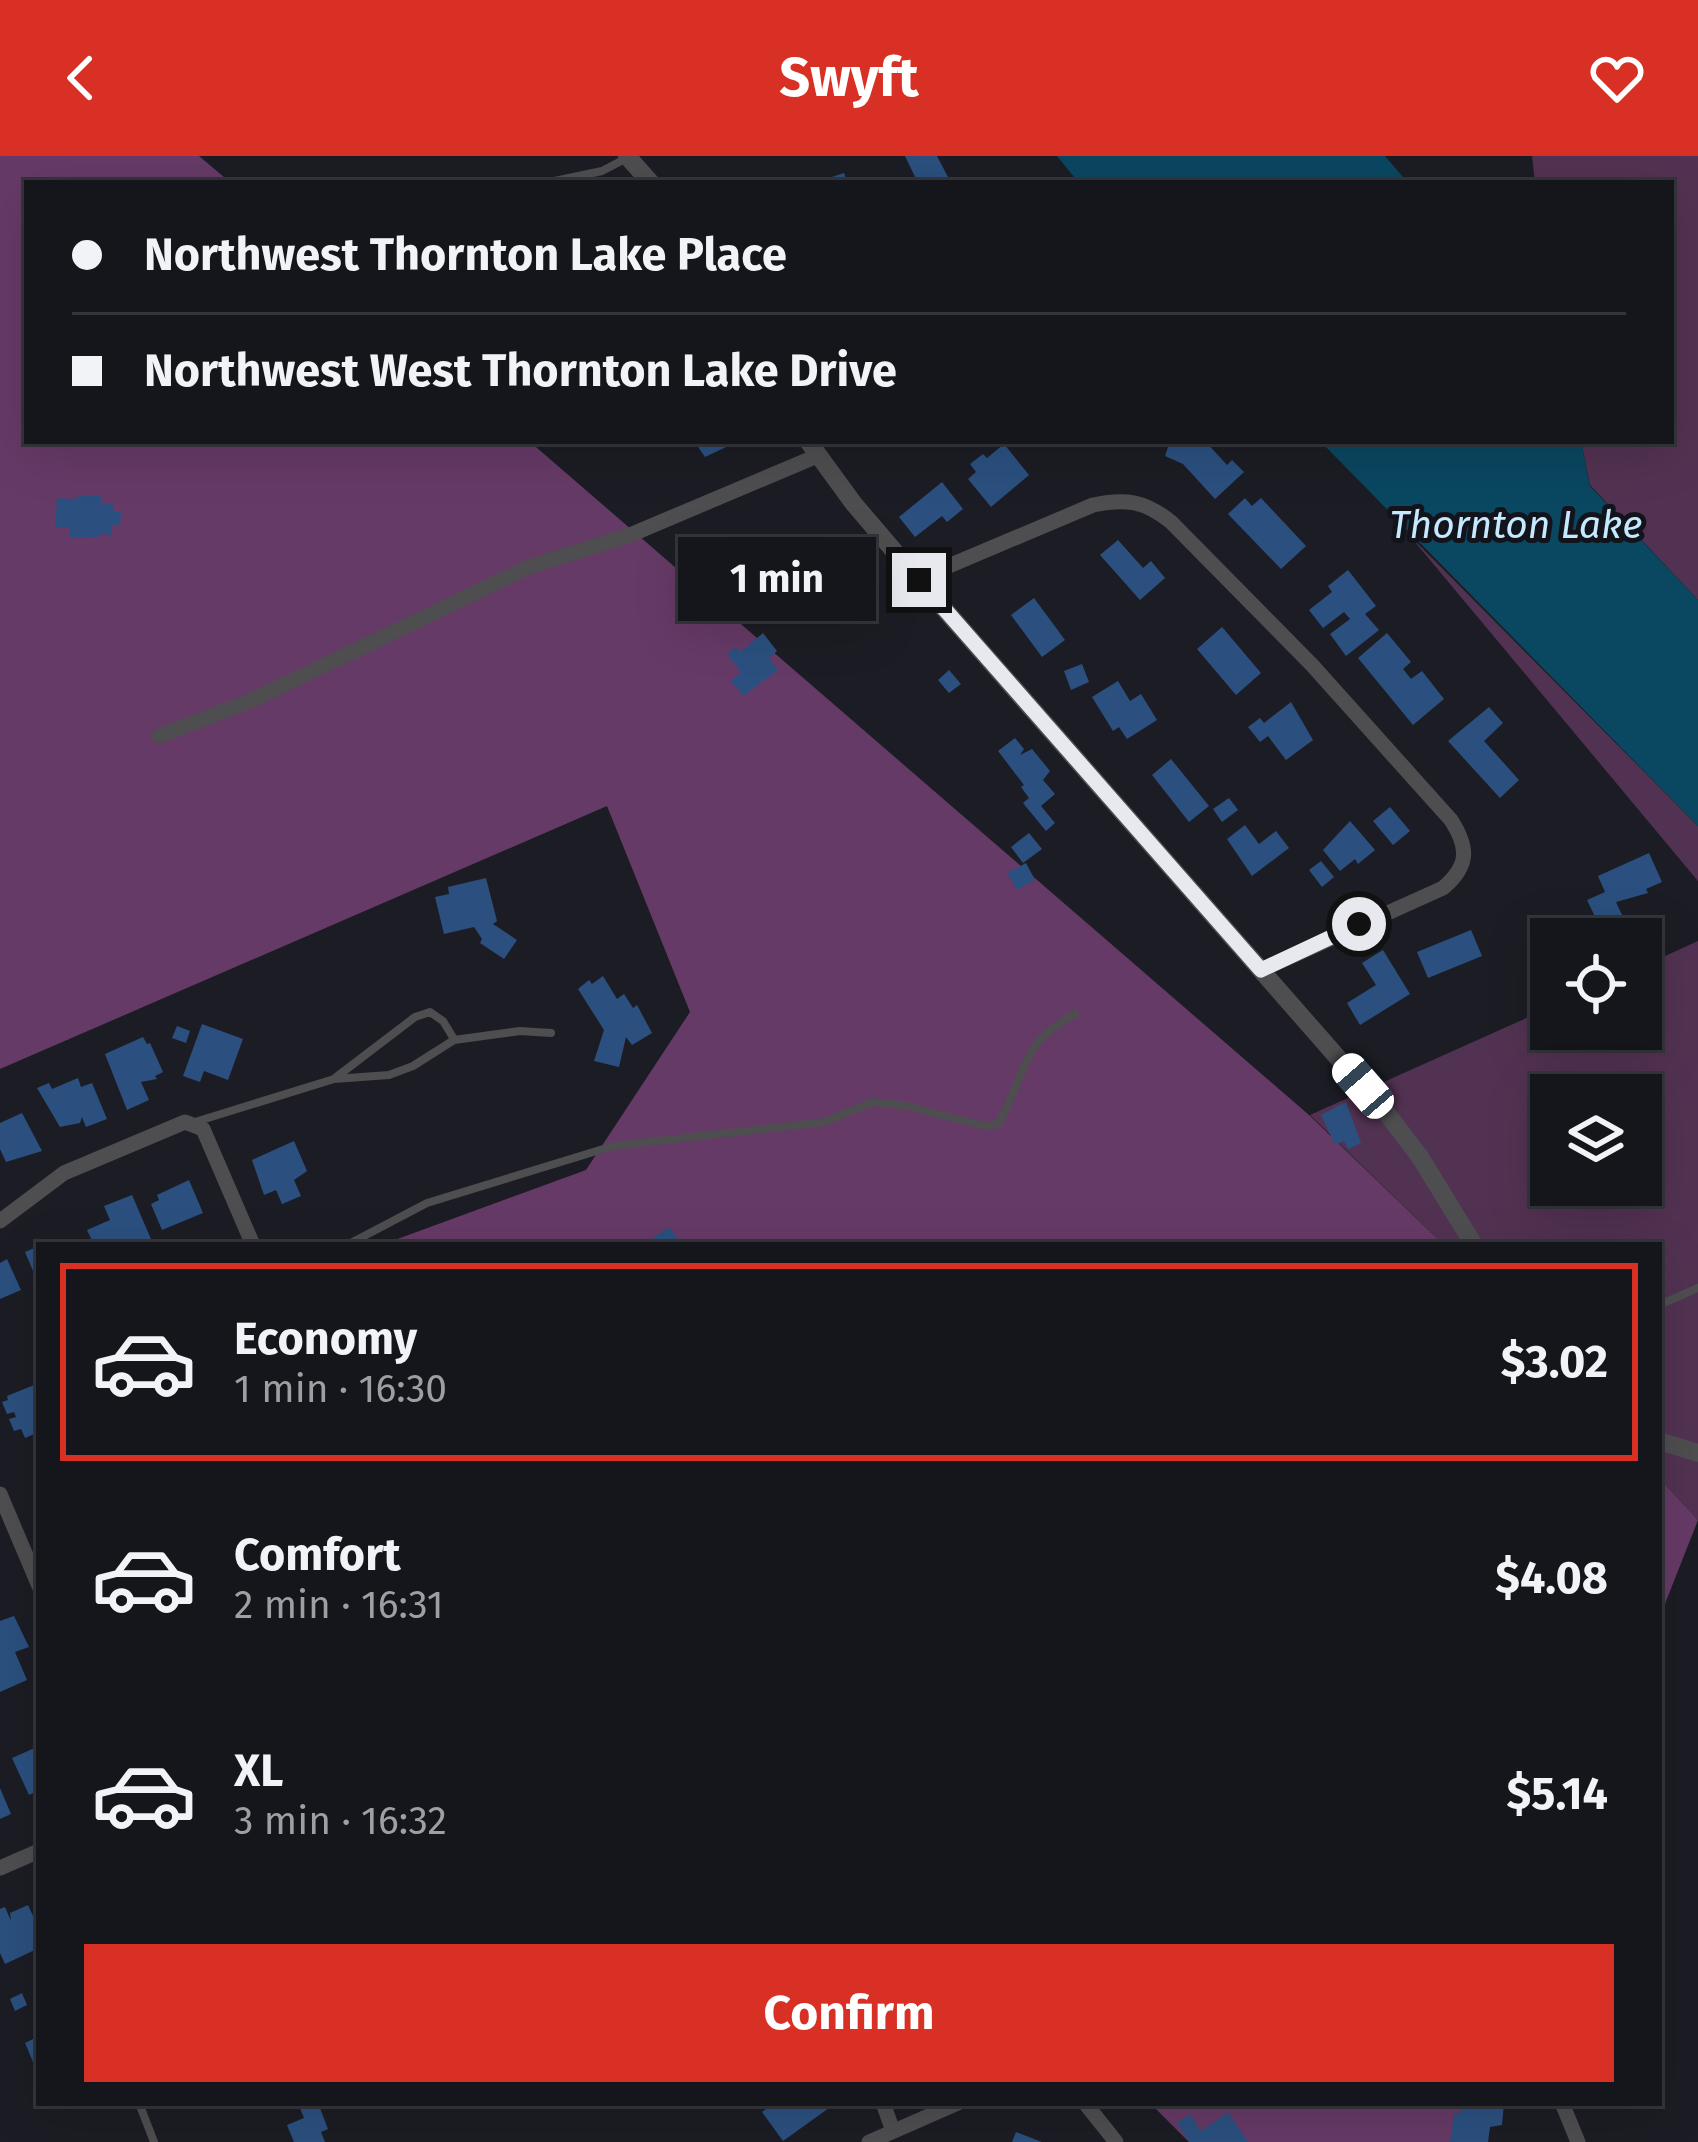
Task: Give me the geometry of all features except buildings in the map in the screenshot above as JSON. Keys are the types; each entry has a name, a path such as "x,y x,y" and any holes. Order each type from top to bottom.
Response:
{"street":[{"path":"628,156 648,180"},
{"path":"159,736 250,701 529,567 630,535 813,448 919,580 1388,1115 1472,1242"},
{"path":"919,580 1093,505 1115,500 1148,505 1171,522 1312,665 1451,820 1463,841 1466,859 1443,888 1261,970"},
{"path":"0,1221 64,1173 179,1123 194,1123 203,1129 252,1242"},
{"path":"1662,1442 1698,1453"},
{"path":"0,1494 36,1579"},
{"path":"0,1868 36,1852"},
{"path":"884,2106 892,2132"},
{"path":"868,2142 951,2106"},
{"path":"1087,2106 1116,2142"},
{"path":"1563,2106 1578,2142"}],"lane":[{"path":"559,180 602,171 628,156"},
{"path":"334,1079 415,1017 430,1012 443,1021 454,1040"},
{"path":"353,1242 427,1203 613,1146 825,1122 872,1102 984,1126 998,1124 1035,1042 1049,1028 1075,1015"},
{"path":"194,1123 334,1079 389,1075 454,1040 520,1031 550,1033"},
{"path":"1662,1304 1698,1288"},
{"path":"140,2106 154,2142"}],"shaded area":[{"path":"0,156 199,156 227,180 24,180 24,444 532,444 1309,1115 1441,1242 389,1242 586,1170 690,1012 607,806 0,1069"},
{"path":"1532,156 1698,156 1698,600 1590,485 1582,444 1674,444 1674,180 1535,180"},
{"path":"1410,536 1698,826 1698,881"},
{"path":"1698,941 1698,1520 1662,1481 1662,1242 1441,1242 1310,1115 1530,1016 1530,1050 1662,1050 1662,957"},
{"path":"1662,1481 1698,1520 1662,1611"},
{"path":"1153,2106 1469,2106 1455,2142 1189,2142"}],"water":[{"path":"1057,156 1385,156 1405,180 1077,180"},
{"name":"Thornton Lake","path":"1323,444 1582,444 1590,486 1698,600 1698,826"}],"route":[{"path":"919,580 1261,970 1359,924"}]}
